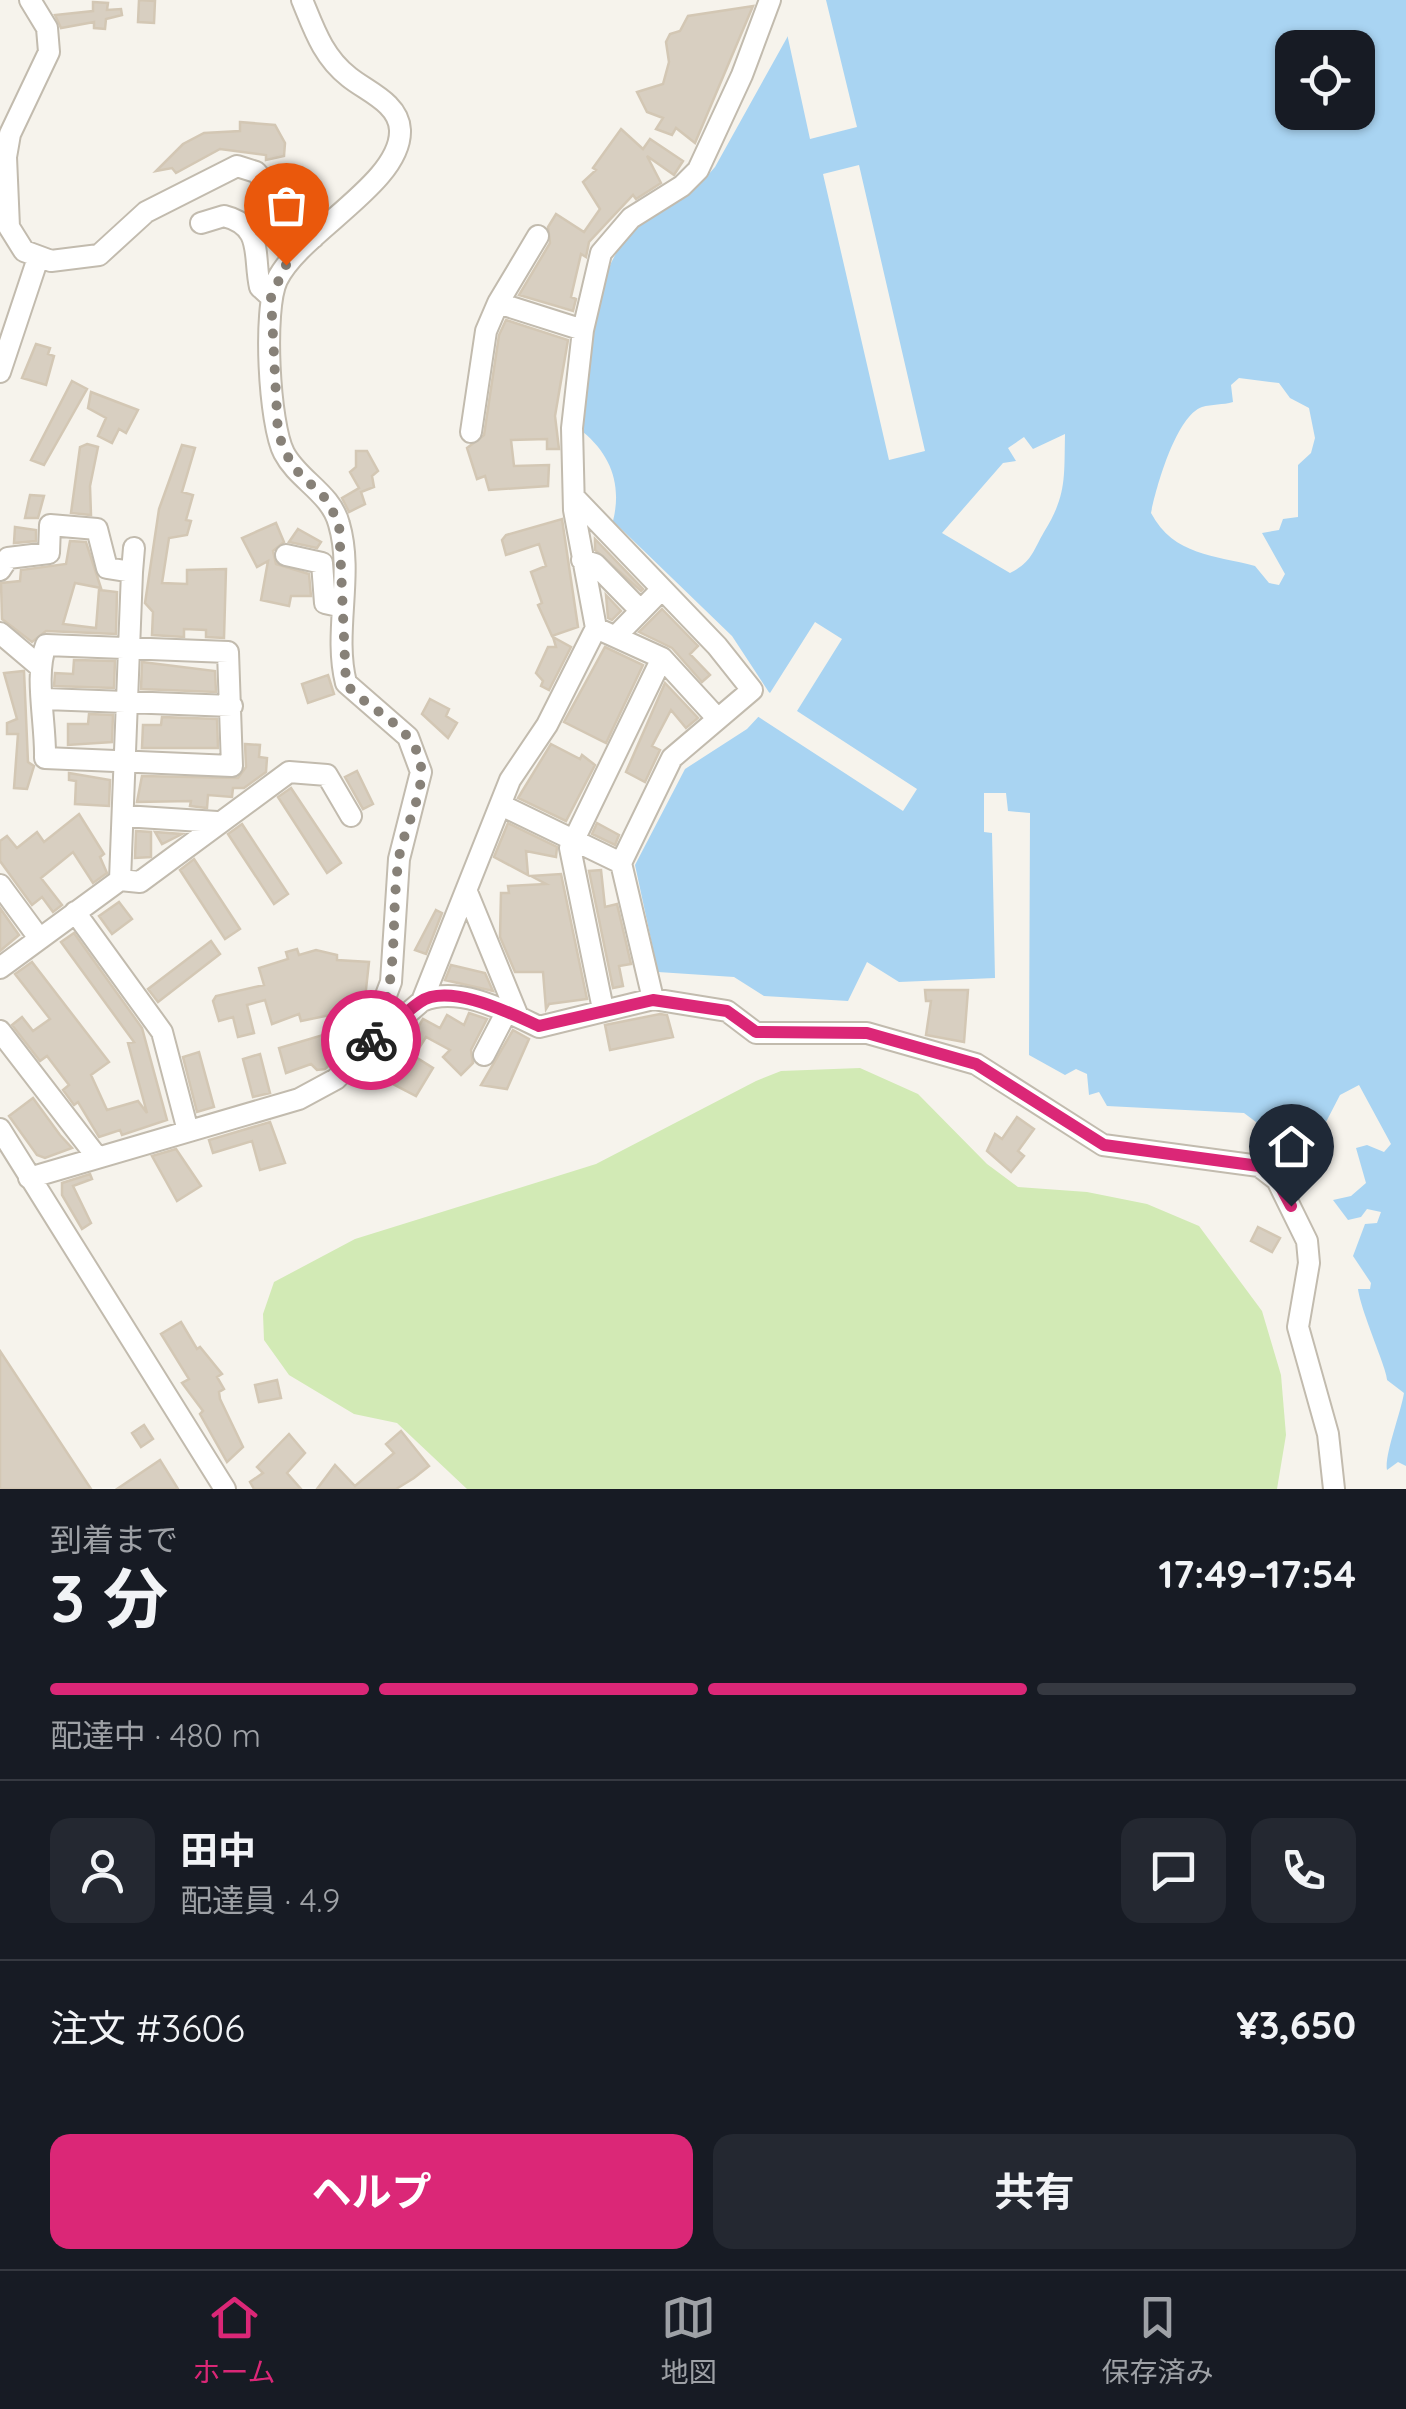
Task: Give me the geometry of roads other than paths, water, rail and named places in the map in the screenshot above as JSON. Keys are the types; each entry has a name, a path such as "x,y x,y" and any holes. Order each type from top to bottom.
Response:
{"street":[{"path":"30,0 47,28 49,52 10,134 5,200 14,239 38,258 68,262 106,252 146,212 238,166 256,172 313,238"},
{"path":"717,718 662,658 606,632 582,560 574,497 572,428 583,330 597,269 610,239 631,218 682,186 698,170 742,75 770,0"},
{"path":"305,2 317,38 335,65 381,99 396,116 400,132 391,160 286,265 271,297 278,434 292,466 324,497 339,522 346,684 408,737 421,772 399,859 391,982 366,1048"},
{"path":"201,223 224,216 250,229 256,243 260,287 271,297"},
{"path":"471,432 486,331 538,236"},
{"path":"0,372 38,258"},
{"path":"498,303 583,330"},
{"path":"574,497 752,690 672,758 622,863 653,1000"},
{"path":"0,570 8,558 48,553 50,525 98,529 107,568 132,572"},
{"path":"120,880 134,548"},
{"path":"286,555 322,563 325,604 343,607"},
{"path":"582,560 595,564 640,610"},
{"path":"422,1001 510,780 606,632 640,610 662,589"},
{"path":"0,634 38,665"},
{"path":"46,645 129,648 228,652 232,766 46,758 45,699 38,665 46,645"},
{"path":"602,1010 570,856 573,840 662,658"},
{"path":"45,699 232,706"},
{"path":"0,968 120,880 140,882 289,772 326,775 352,816"},
{"path":"501,805 622,863"},
{"path":"124,816 217,822"},
{"path":"0,886 39,938"},
{"path":"466,892 512,1011"},
{"path":"76,912 162,1032 188,1131"},
{"path":"29,1178 306,1096 336,1079 422,1001 441,996 512,1011 539,1026 653,1000 727,1011 756,1032 867,1033 976,1064 1104,1145 1210,1158 1270,1172 1307,1240 1309,1263 1298,1327 1325,1420 1334,1489"},
{"path":"484,1055 512,1011"},
{"path":"0,1031 96,1157"},
{"path":"0,1129 225,1489"}],"water":[{"path":"808,0 1406,0 1406,1466 1398,1462 1387,1470 1404,1393 1387,1380 1358,1289 1370,1289 1371,1283 1353,1256 1365,1224 1377,1223 1381,1212 1367,1209 1361,1217 1348,1220 1333,1200 1351,1196 1366,1183 1356,1148 1367,1145 1384,1152 1391,1144 1359,1085 1340,1095 1326,1122 1307,1107 1287,1141 1276,1130 1268,1131 1244,1113 1107,1106 1099,1092 1089,1095 1087,1074 1076,1069 1065,1075 1029,1055 1030,813 1008,811 1006,793 984,793 984,832 992,833 995,978 899,982 867,962 848,1001 764,996 734,977 658,972 635,865 685,769 747,729 774,700 732,636 613,521 616,495 612,472 601,451 583,432 589,356 607,273 631,233 696,186 715,167","holes":["1239,378 1279,383 1290,398 1309,408 1315,438 1311,453 1298,465 1298,517 1283,519 1279,530 1262,533 1285,574 1279,585 1269,583 1255,566 1183,546 1160,527 1151,513 1169,454 1184,424 1202,407 1233,402 1231,385","1065,434 1063,485 1057,507 1023,565 1010,573 942,533 1003,463 1016,461 1008,448 1024,437 1033,449"]}]}
